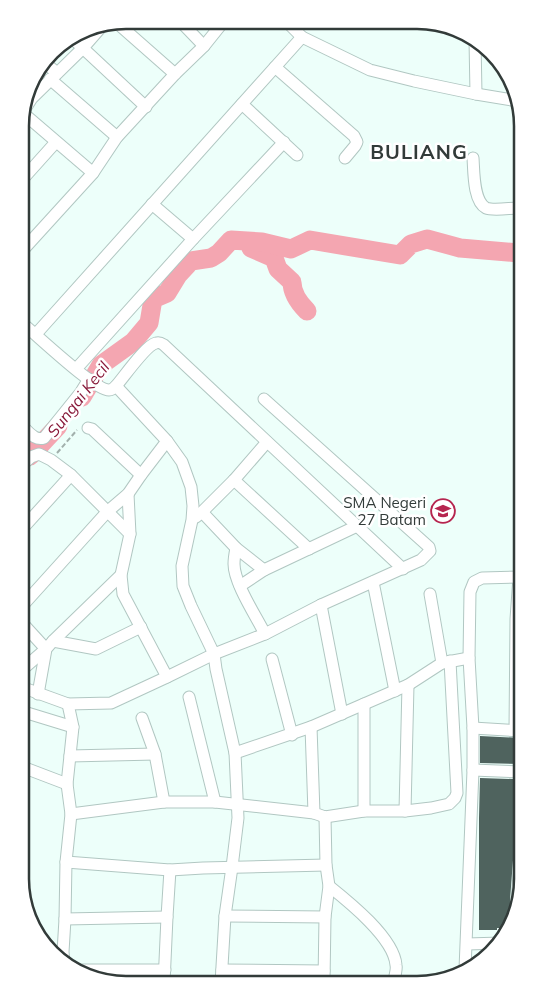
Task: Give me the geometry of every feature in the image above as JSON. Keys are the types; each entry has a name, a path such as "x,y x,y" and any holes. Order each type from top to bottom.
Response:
{"street":[{"path":"124,29 175,74"},
{"path":"188,29 204,46"},
{"path":"29,243 93,173 118,138 218,29"},
{"path":"294,29 302,37 370,70 414,81 510,100"},
{"path":"35,91 54,76 95,34"},
{"path":"36,334 302,37"},
{"path":"77,42 146,107"},
{"path":"475,48 476,94"},
{"path":"275,67 354,136 355,146 345,158"},
{"path":"48,68 54,76 118,138"},
{"path":"242,104 298,155"},
{"path":"29,120 93,173"},
{"path":"29,172 56,142"},
{"path":"76,369 193,239 284,142"},
{"path":"473,158 476,194 481,204 491,209 514,208"},
{"path":"152,204 193,239"},
{"path":"29,328 89,380 111,388 167,441 182,462 191,487 192,520 182,566 183,586 214,654 235,753 238,818 225,916 222,976"},
{"path":"111,388 146,349 156,343 160,343 171,351 402,569"},
{"path":"29,432 36,438 44,438 89,380"},
{"path":"29,690 68,704 111,703 214,654 265,634 321,605 421,560 430,551 429,547 264,400"},
{"path":"88,428 141,474"},
{"path":"29,598 107,512 128,494 167,441"},
{"path":"192,520 234,480 267,442"},
{"path":"29,459 39,454 51,460 70,475 130,534"},
{"path":"29,521 70,475"},
{"path":"234,480 309,549"},
{"path":"128,494 130,534 121,576 124,594 167,678"},
{"path":"202,512 236,548 264,570"},
{"path":"240,586 264,570 357,526"},
{"path":"236,548 234,564 236,576 265,634"},
{"path":"29,663 121,576"},
{"path":"465,963 473,770 473,728 467,658 470,592 474,582 482,578 514,577"},
{"path":"373,582 394,691"},
{"path":"71,814 164,802 215,802 314,812 325,817 364,811 405,811 449,804 457,793 449,661 430,594"},
{"path":"321,605 342,714"},
{"path":"29,629 49,645 96,649 141,627"},
{"path":"38,694 49,645"},
{"path":"235,753 292,735 394,691 449,661 467,658"},
{"path":"272,659 292,735"},
{"path":"405,811 408,684"},
{"path":"190,697 215,802"},
{"path":"60,950 65,919 66,862 71,814 67,784 73,727 68,704"},
{"path":"364,704 364,811"},
{"path":"29,714 73,727"},
{"path":"142,718 155,754 164,802"},
{"path":"311,727 314,812"},
{"path":"473,728 514,731"},
{"path":"70,756 155,754"},
{"path":"29,770 67,784"},
{"path":"473,770 514,772"},
{"path":"222,970 324,976 325,917 329,886 326,865 325,817"},
{"path":"66,862 170,870 326,865"},
{"path":"165,976 170,870"},
{"path":"329,886 351,903 384,938 392,950 396,965 395,976"},
{"path":"225,916 325,917"},
{"path":"65,919 167,918"},
{"path":"467,944 490,943"},
{"path":"92,970 165,970"}],"path":[{"path":"51,460 78,428 83,426 88,428"}],"building":[{"path":"480,736 514,738 514,764 480,763"},
{"path":"480,778 513,779 514,847 511,903 501,928 497,928 497,930 479,930"}],"waterway":[{"name":"Sungai Kecil","path":"82,397 101,365 133,342 149,323 153,299 167,293 178,275 191,261 211,258 219,253 231,240 262,242 291,249 310,240 400,255 411,244 427,239 460,248 514,253"},
{"path":"251,248 274,258 278,269 292,282 296,298 307,311"},
{"name":"Sungai Kecil","path":"29,456 58,426"}],"place":[{"name":"SMA Negeri 27 Batam","path":"443,511"}],"district":[{"name":"BULIANG","path":"419,151"}]}
